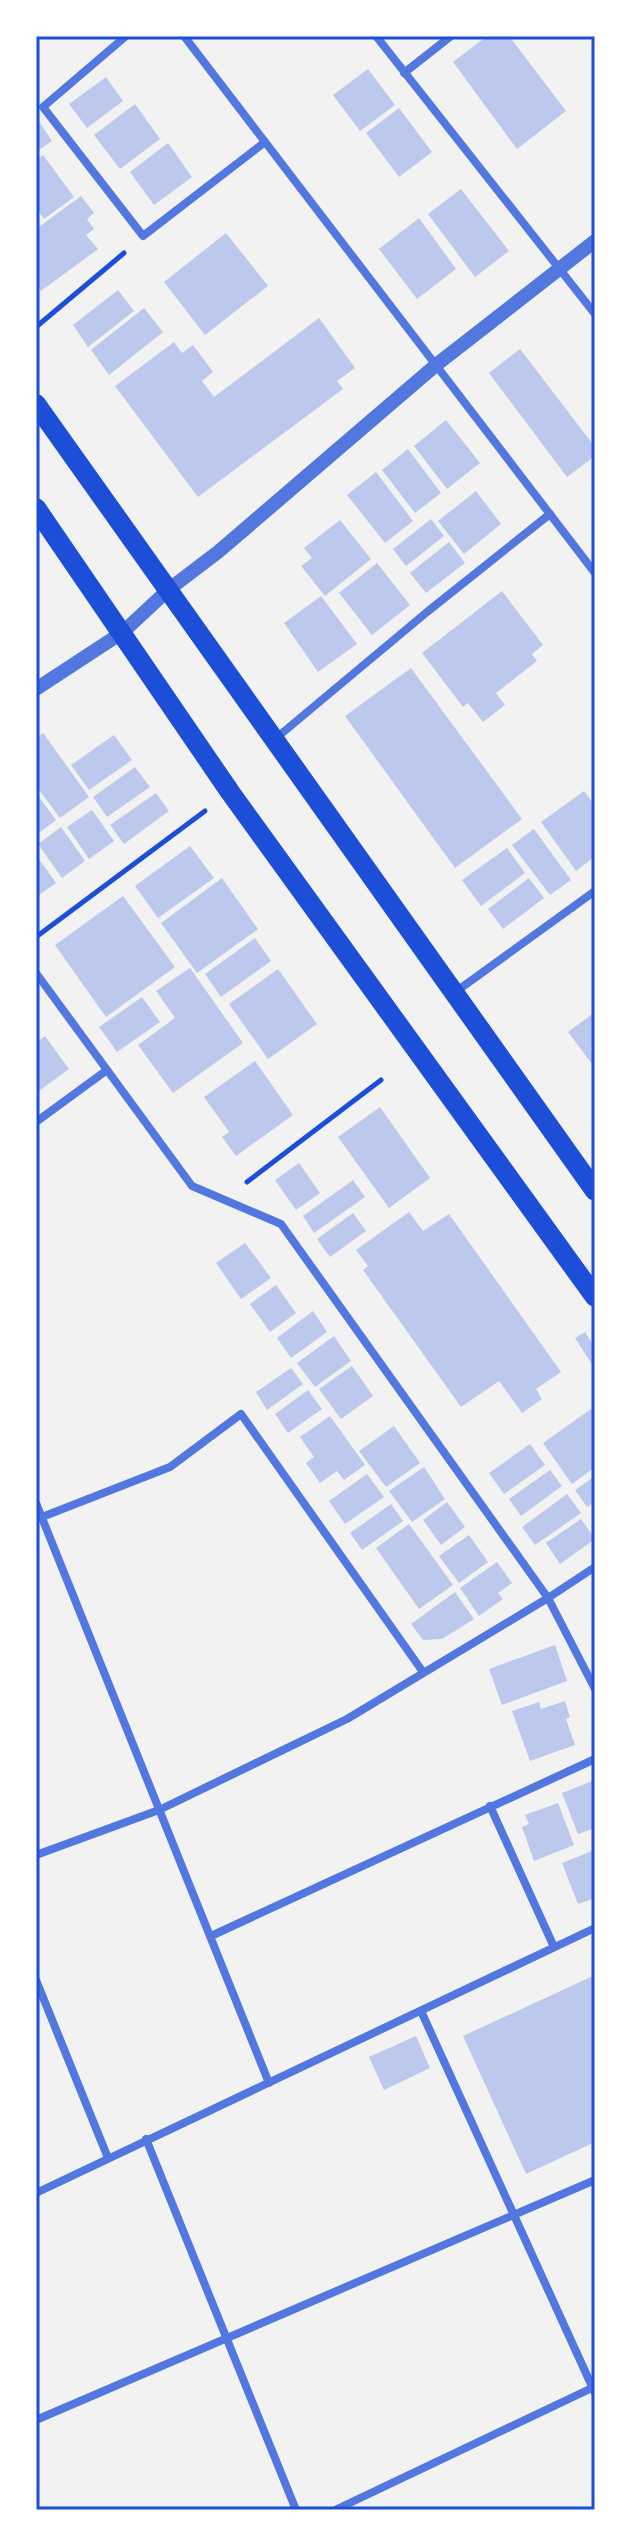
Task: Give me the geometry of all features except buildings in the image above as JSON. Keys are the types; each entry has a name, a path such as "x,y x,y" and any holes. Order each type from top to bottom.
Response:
{"main road":[{"path":"36,404 595,1191"},
{"path":"36,508 230,792 595,1297"}],"street":[{"path":"126,36 43,107 143,236 265,142"},
{"path":"184,36 595,573"},
{"path":"376,36 595,314"},
{"path":"404,73 451,36"},
{"path":"36,689 123,632 168,590 218,552 436,365 595,241"},
{"path":"274,740 550,514"},
{"path":"454,993 595,891"},
{"path":"36,973 192,1186 281,1224 548,1598 595,1689"},
{"path":"36,1122 107,1070"},
{"path":"42,1517 170,1467 241,1414 423,1672"},
{"path":"36,1503 269,2083"},
{"path":"36,1855 159,1810 347,1719 595,1567"},
{"path":"211,1936 595,1759"},
{"path":"490,1806 554,1947"},
{"path":"36,2193 595,1928"},
{"path":"36,1980 108,2158"},
{"path":"335,2510 594,2389 421,2011"},
{"path":"146,2139 296,2510"},
{"path":"36,2420 595,2180"}],"path":[{"path":"36,327 143,236"},
{"path":"36,937 230,792"},
{"path":"224,1199 381,1080"}]}
